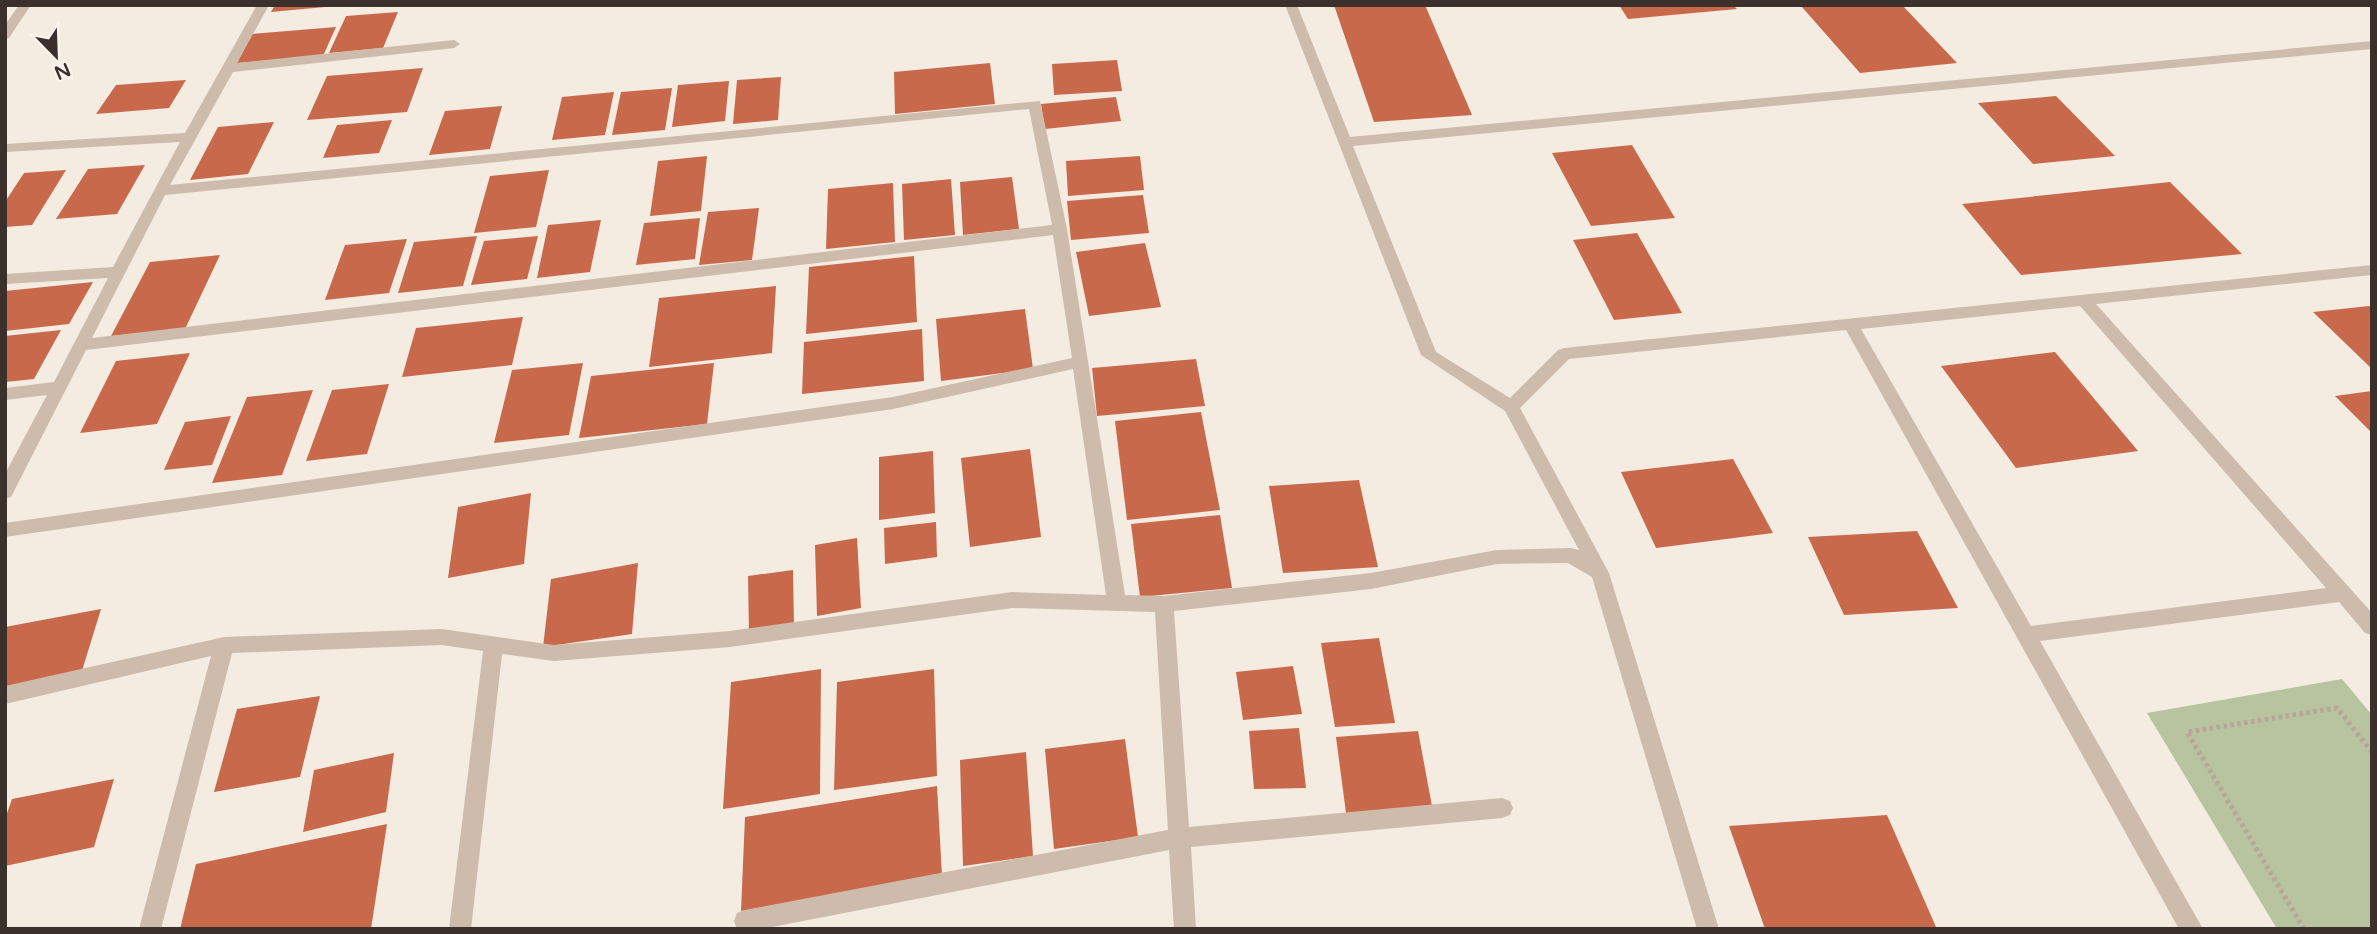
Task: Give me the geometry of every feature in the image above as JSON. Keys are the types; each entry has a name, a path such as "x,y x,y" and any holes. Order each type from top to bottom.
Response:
{"street":[{"path":"5,36 25,5"},
{"path":"5,492 160,191 263,5"},
{"path":"1291,5 1429,355 1511,407 1600,573 1707,929"},
{"path":"229,68 454,44"},
{"path":"1347,142 2372,45"},
{"path":"160,191 1035,104 1060,229 1116,603"},
{"path":"5,148 192,137"},
{"path":"82,345 1060,229"},
{"path":"1511,407 1564,355 2372,271"},
{"path":"5,279 120,272"},
{"path":"2084,300 2372,627"},
{"path":"1851,325 2192,929"},
{"path":"5,530 893,404 1080,362"},
{"path":"5,394 59,387"},
{"path":"5,695 224,645 442,637 554,653 730,639 1012,600 1164,604 1371,581 1497,557 1572,555 1600,573"},
{"path":"2026,635 2343,594"},
{"path":"1164,604 1185,929"},
{"path":"460,929 494,643"},
{"path":"150,929 224,645"},
{"path":"744,921 1179,838 1502,808"}],"path":[{"path":"2304,929 2187,732 2337,708 2372,752"}],"green space":[{"path":"2342,679 2372,715 2372,929 2277,929 2147,713"}],"building":[{"path":"275,5 325,5 325,7 271,12"},
{"path":"1334,5 1425,5 1472,115 1374,122"},
{"path":"1619,5 1733,5 1737,9 1628,19"},
{"path":"1902,5 1957,63 1860,73 1802,7"},
{"path":"398,12 383,48 329,53 346,16"},
{"path":"336,27 323,56 237,63 252,34"},
{"path":"1117,60 1122,91 1054,95 1052,64"},
{"path":"990,63 995,104 895,114 894,72"},
{"path":"423,68 407,112 307,120 327,76"},
{"path":"781,77 778,120 733,124 737,80"},
{"path":"186,80 169,108 96,114 116,85"},
{"path":"729,81 725,121 672,127 678,85"},
{"path":"672,88 665,130 612,135 621,92"},
{"path":"614,92 605,135 552,140 562,97"},
{"path":"2056,96 2115,156 2033,164 1978,103"},
{"path":"1116,97 1121,121 1045,129 1041,104"},
{"path":"502,106 490,149 429,155 445,111"},
{"path":"392,120 379,153 323,158 337,125"},
{"path":"274,122 248,174 190,180 218,127"},
{"path":"1632,145 1675,218 1591,226 1552,153"},
{"path":"707,156 701,211 650,216 658,161"},
{"path":"1140,156 1144,190 1068,196 1066,161"},
{"path":"145,165 117,214 56,219 88,169"},
{"path":"66,170 32,225 5,227 5,202 24,173"},
{"path":"549,170 536,227 474,233 490,176"},
{"path":"1012,177 1019,229 963,235 960,182"},
{"path":"951,179 955,235 904,240 902,184"},
{"path":"2170,182 2242,254 2021,275 1962,204"},
{"path":"893,183 895,242 826,249 828,189"},
{"path":"1143,195 1149,233 1071,240 1067,201"},
{"path":"759,208 752,260 699,265 708,212"},
{"path":"700,218 695,259 636,265 644,223"},
{"path":"601,220 590,272 537,278 548,225"},
{"path":"1637,233 1682,313 1614,320 1573,240"},
{"path":"477,236 463,286 398,293 414,242"},
{"path":"538,236 527,279 471,285 484,241"},
{"path":"407,239 389,293 325,300 345,245"},
{"path":"1145,243 1161,307 1089,316 1076,252"},
{"path":"220,255 185,329 111,336 150,262"},
{"path":"914,256 917,322 806,334 809,267"},
{"path":"93,282 69,324 5,331 5,291"},
{"path":"776,286 772,353 649,367 659,298"},
{"path":"2369,306 2372,308 2372,369 2313,312"},
{"path":"1025,309 1033,369 941,381 936,319"},
{"path":"523,317 512,365 402,377 416,328"},
{"path":"922,329 924,381 802,394 804,342"},
{"path":"61,330 34,379 5,382 5,336"},
{"path":"2055,352 2138,451 2016,468 1941,366"},
{"path":"190,353 157,424 80,433 116,361"},
{"path":"1196,359 1205,406 1097,416 1092,368"},
{"path":"583,363 569,435 494,443 512,370"},
{"path":"714,363 707,424 579,438 591,376"},
{"path":"389,384 367,454 306,461 332,390"},
{"path":"313,390 282,475 212,483 247,397"},
{"path":"2372,391 2372,433 2335,396"},
{"path":"1201,412 1220,510 1127,520 1115,421"},
{"path":"231,416 212,465 164,470 185,422"},
{"path":"1030,449 1041,537 970,547 961,458"},
{"path":"933,451 935,513 879,520 879,457"},
{"path":"1733,459 1773,533 1656,548 1621,472"},
{"path":"1359,480 1378,567 1283,573 1269,486"},
{"path":"531,493 524,564 448,578 458,507"},
{"path":"1220,515 1232,588 1140,597 1131,524"},
{"path":"936,522 937,557 885,564 884,528"},
{"path":"1917,531 1958,608 1844,615 1808,537"},
{"path":"857,538 861,608 817,616 815,545"},
{"path":"638,563 632,634 543,647 551,579"},
{"path":"793,570 794,626 749,634 748,576"},
{"path":"101,609 81,674 5,689 5,627"},
{"path":"1379,638 1395,723 1335,727 1321,643"},
{"path":"1293,666 1302,714 1243,720 1236,672"},
{"path":"821,669 820,794 723,809 731,682"},
{"path":"934,669 937,776 834,790 837,682"},
{"path":"320,696 300,777 214,792 237,709"},
{"path":"1299,728 1306,788 1254,789 1249,731"},
{"path":"1418,731 1432,806 1346,813 1336,737"},
{"path":"1125,739 1138,837 1054,849 1045,749"},
{"path":"1026,752 1033,856 963,866 960,760"},
{"path":"394,753 386,812 303,832 314,770"},
{"path":"114,779 94,847 5,866 5,819 12,799"},
{"path":"937,786 942,876 741,911 745,817"},
{"path":"1887,815 1936,927 1765,929 1729,826"},
{"path":"387,824 371,929 180,929 196,864"}]}
